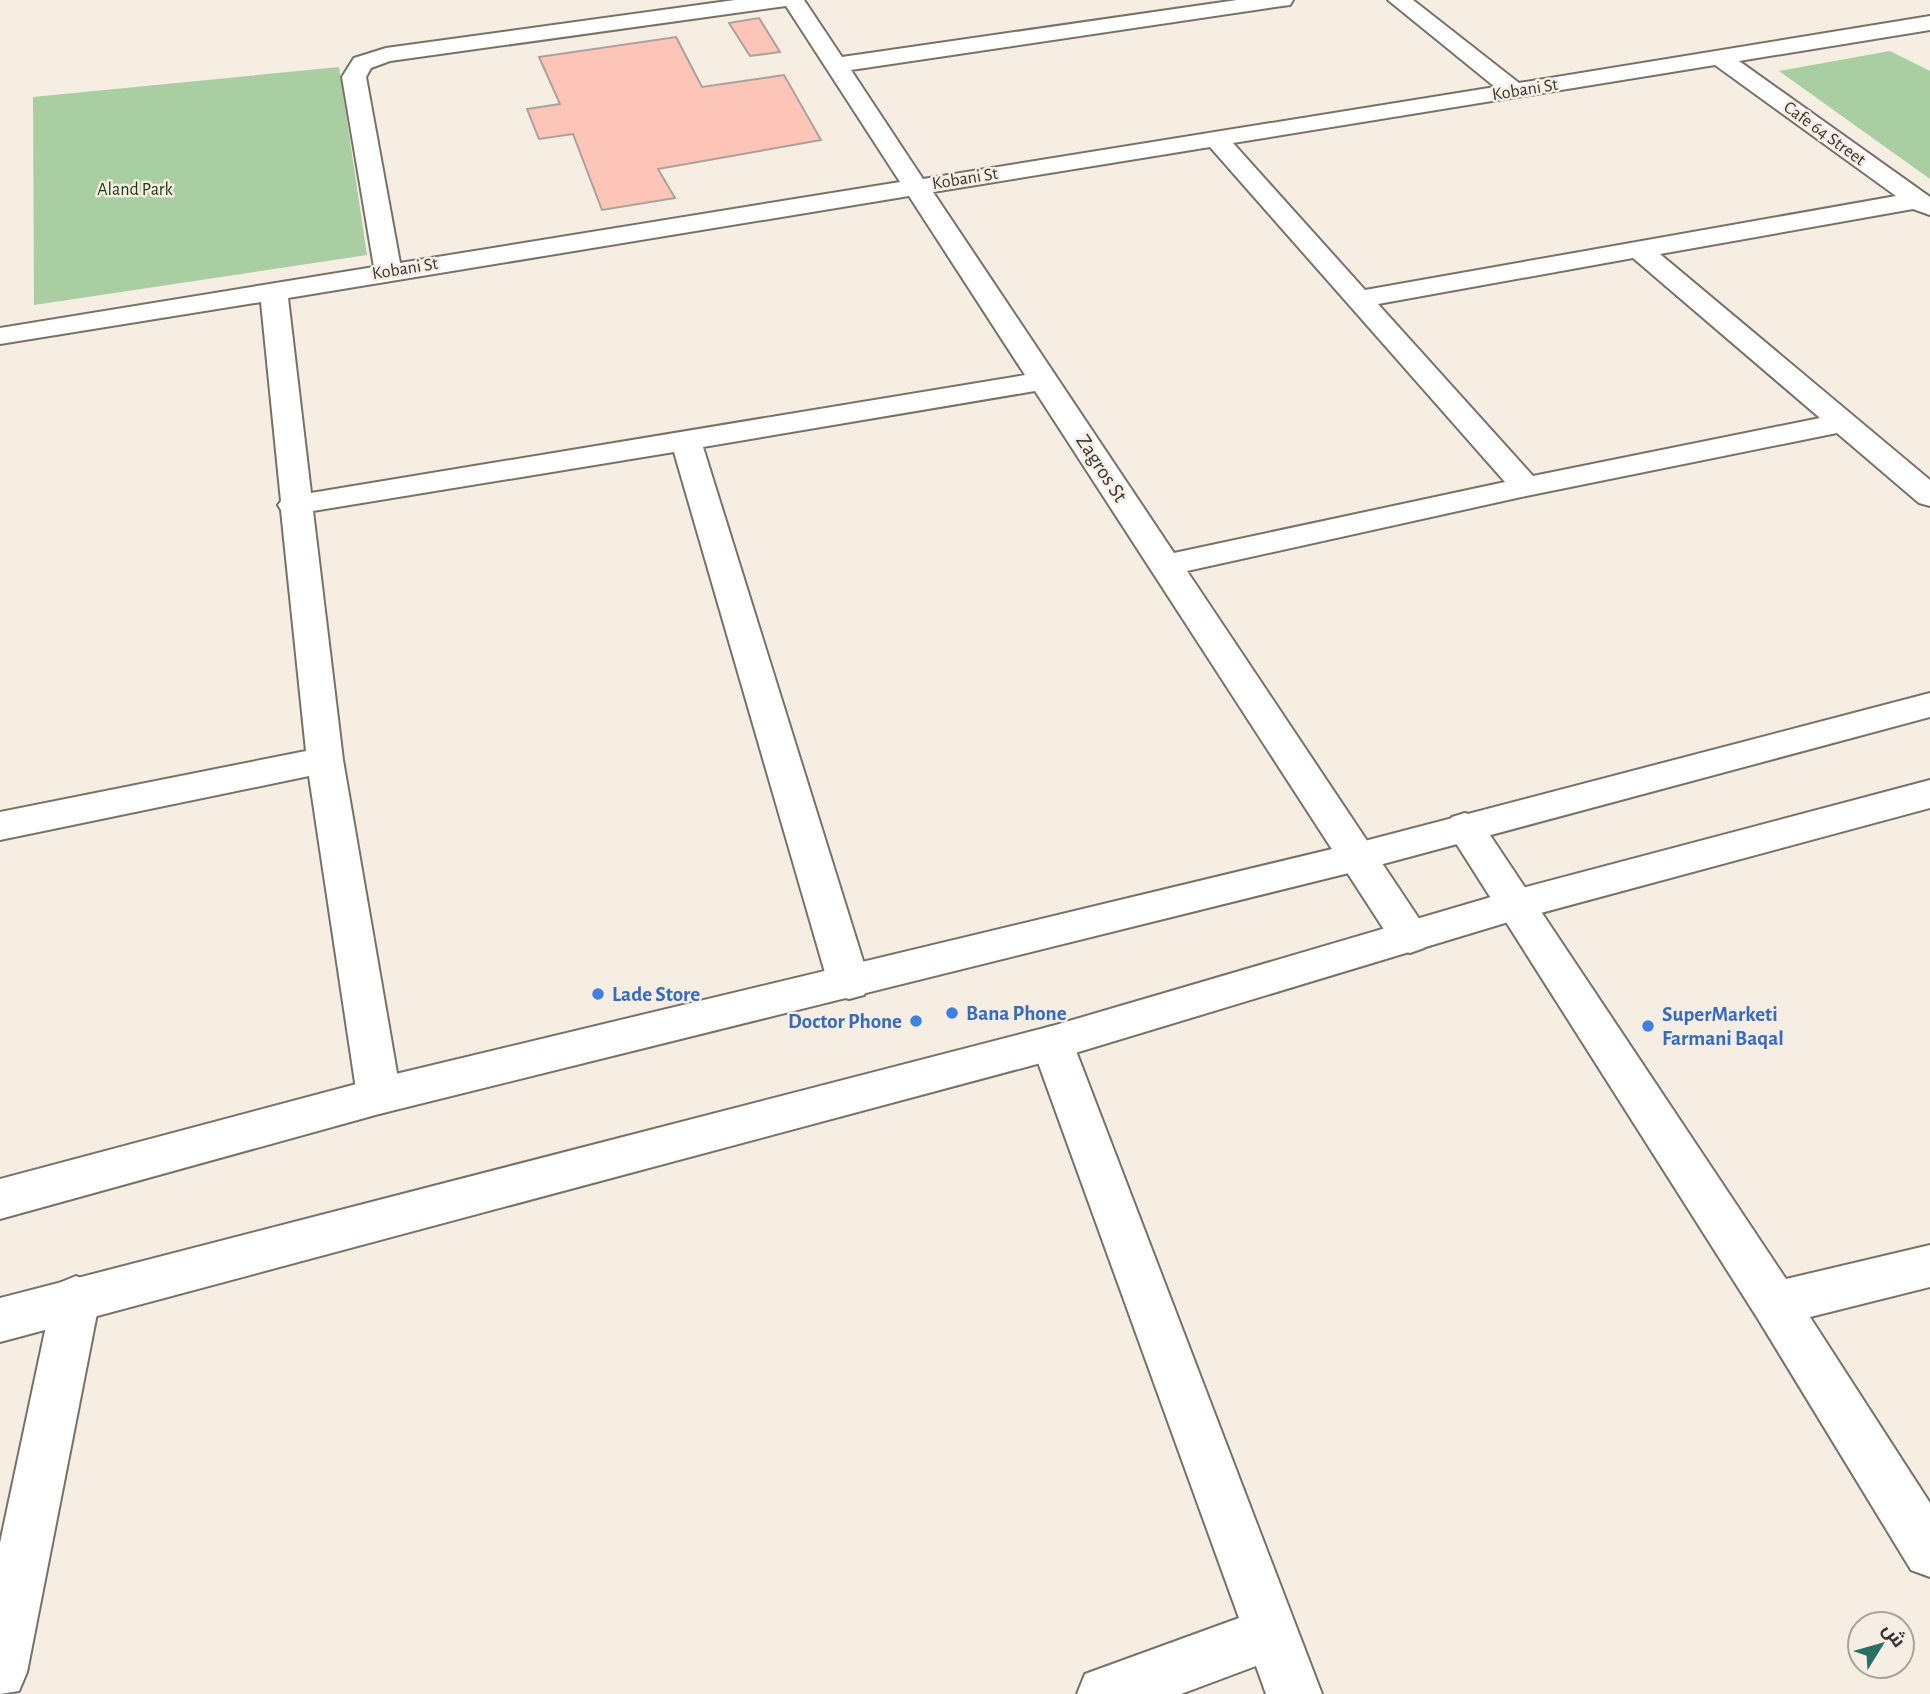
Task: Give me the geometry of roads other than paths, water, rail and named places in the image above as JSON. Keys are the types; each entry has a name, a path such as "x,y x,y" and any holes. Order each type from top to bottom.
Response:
{"street":[{"path":"388,271 354,77 362,63 386,55 782,0"},
{"name":"Zagros St","path":"793,0 1410,937"},
{"path":"836,65 1282,0"},
{"path":"1399,0 1514,90"},
{"path":"1076,9 1092,27"},
{"name":"Kobani St","path":"0,336 388,271 1889,30 1925,34"},
{"name":"Cafe 64 Street","path":"1720,58 1924,204"},
{"path":"1215,138 1526,487"},
{"path":"1359,299 1638,249 1924,204"},
{"path":"1638,249 1930,496"},
{"path":"273,290 294,505 324,760 379,1097"},
{"path":"294,505 1045,381"},
{"path":"1167,565 1526,487 1845,422"},
{"path":"686,442 849,983"},
{"path":"0,1199 379,1097 1357,856 1930,705"},
{"path":"0,827 324,760"},
{"path":"0,1320 1052,1043 1515,905 1930,794"},
{"path":"1465,827 1775,1304 1930,1550"},
{"path":"1052,1043 1294,1694"},
{"path":"1775,1304 1930,1266"},
{"path":"0,1672 76,1298"},
{"path":"1105,1694 1273,1633"}],"place":[{"name":"Lade Store","path":"598,994"},
{"name":"Bana Phone","path":"952,1013"},
{"name":"Doctor Phone","path":"916,1021"},
{"name":"SuperMarketi Farmani Baqal","path":"1648,1026"}],"park label":[{"name":"Aland Park","path":"135,189"}]}
